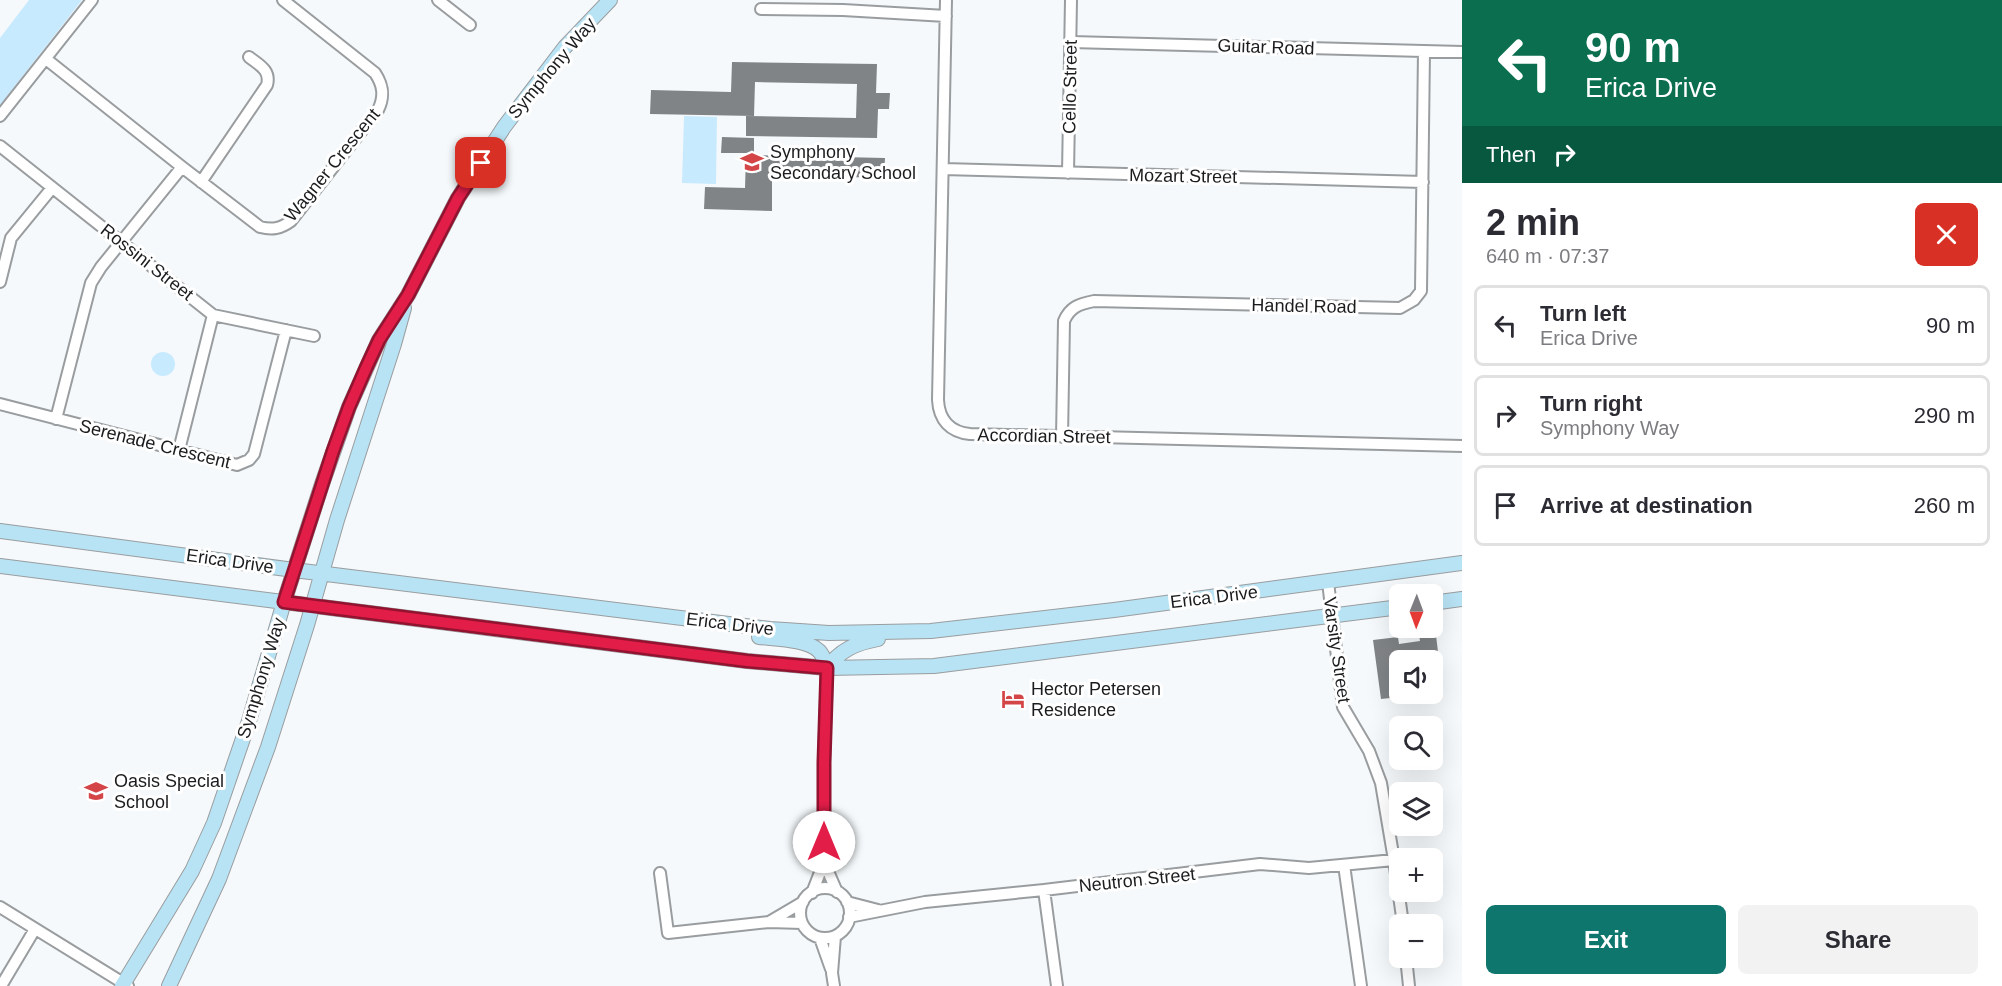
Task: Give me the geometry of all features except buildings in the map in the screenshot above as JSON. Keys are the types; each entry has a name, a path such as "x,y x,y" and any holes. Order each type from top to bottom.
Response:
{"main road":[{"name":"Symphony Way","path":"125,985 192,871 214,823 246,730 294,570 349,407 379,340 408,295 458,198 504,127 565,46 610,0"},
{"name":"Symphony Way","path":"169,986 236,839 268,747 408,295"},
{"name":"Erica Drive","path":"0,531 770,629 829,633 914,632 981,626 1462,563"},
{"name":"Erica Drive","path":"0,566 747,661 827,668 934,666 1389,608"},
{"path":"1443,602 1462,599"},
{"path":"654,614 724,632 805,644 820,652 827,668 846,649 863,642 914,632"}],"street":[{"path":"0,116 92,0"},
{"name":"Wagner Crescent","path":"46,58 201,182 260,226 278,229 291,221 382,102 381,82 375,73 283,0"},
{"path":"438,0 470,25"},
{"path":"780,0 766,9 843,10 946,16"},
{"path":"836,0 843,10"},
{"name":"Accordian Street","path":"946,0 938,400 941,415 951,428 963,434 1462,446"},
{"name":"Cello Street","path":"1068,173 1071,0"},
{"name":"Guitar Road","path":"1071,42 1462,52"},
{"name":"Handel Road","path":"1062,437 1064,321 1074,307 1094,301 1400,308 1414,300 1421,291 1424,51"},
{"path":"201,182 267,85 268,72 249,57"},
{"name":"Rossini Street","path":"0,146 213,315 314,336"},
{"path":"56,419 91,284 101,267 182,167"},
{"name":"Mozart Street","path":"943,169 1423,182"},
{"path":"0,282 6,237 52,188"},
{"path":"179,450 213,315"},
{"name":"Serenade Crescent","path":"0,404 237,465 249,460 254,454 286,330"},
{"name":"Varsity Street","path":"1328,582 1342,707 1370,751 1381,783 1392,848"},
{"path":"769,922 803,902 812,893 824,862 827,668"},
{"name":"Neutron Street","path":"849,917 925,902 1260,864 1309,868 1389,860"},
{"path":"803,902 800,915 806,930 820,938 835,936 842,931 849,917 847,902 837,892 824,862"},
{"path":"1344,865 1361,986"},
{"path":"660,873 668,933 769,922 802,923"},
{"path":"812,893 824,889 837,892"},
{"path":"1044,890 1057,986"},
{"name":"Neutron Street","path":"847,902 881,911"},
{"path":"0,907 125,985"},
{"path":"3,982 35,929"},
{"path":"832,973 835,936"},
{"path":"820,938 834,986"},
{"path":"1407,968 1409,986"}],"shaded area":[{"path":"29,0 82,0 0,105 0,38"},
{"path":"684,116 717,117 716,184 682,183"},
{"path":"163,352 172,355 175,364 172,373 163,376 154,373 151,364 154,355"}],"place":[{"name":"Symphony Secondary School","path":"752,162"},
{"name":"Hector Petersen Residence","path":"1013,699"},
{"name":"Oasis Special School","path":"96,791"}],"route":[{"path":"481,163 458,198 408,295 379,340 366,368 333,451 284,602 747,661 827,668 824,842"}]}
